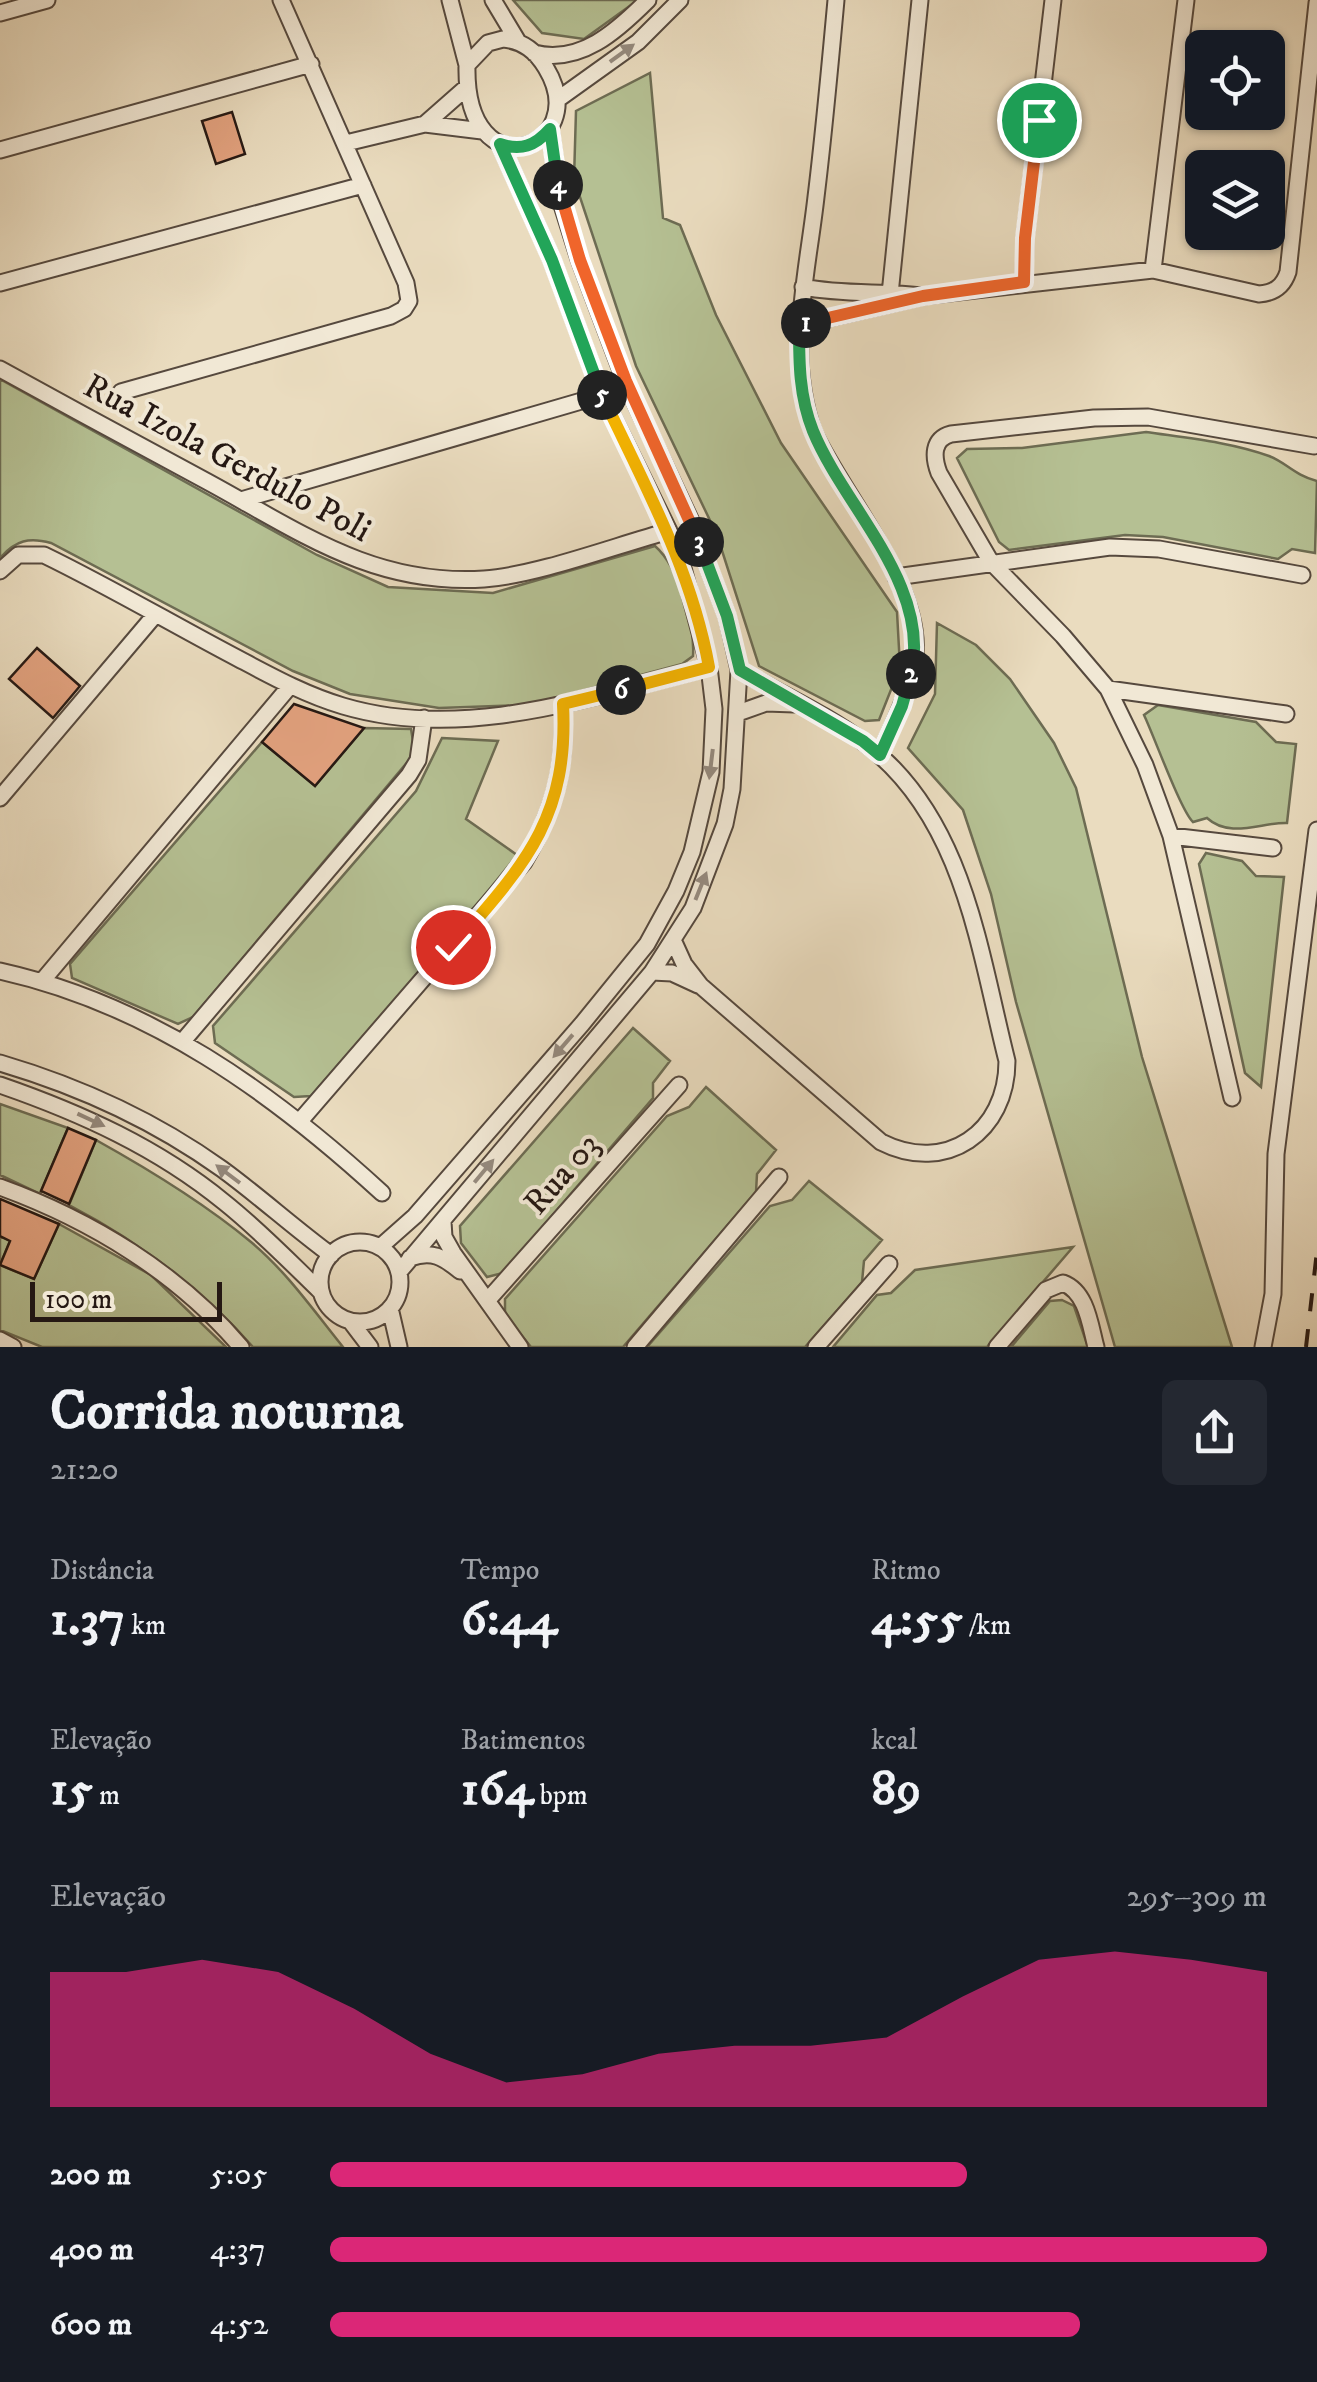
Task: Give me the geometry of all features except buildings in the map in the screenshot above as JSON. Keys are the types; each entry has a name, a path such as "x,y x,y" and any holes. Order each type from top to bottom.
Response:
{"street":[{"path":"0,13 47,0"},
{"path":"121,392 390,316 404,309 409,301 406,282 282,0"},
{"path":"450,0 467,65 466,86 482,131 510,147 534,144 550,129"},
{"path":"399,1272 674,942 692,908 725,824 738,714 740,670 727,616 690,520 626,381 560,199 550,129 557,100 554,84 534,53 517,40 494,0"},
{"path":"534,53 551,57 574,54 612,31 648,0"},
{"path":"557,100 638,42 680,0"},
{"path":"836,0 799,325 799,372 804,404 822,450 896,577 910,612 915,652 905,696 880,755"},
{"path":"889,298 920,0"},
{"path":"1024,282 1025,238 1054,0"},
{"path":"1153,270 1186,0"},
{"path":"804,287 889,298 1153,270 1259,294 1275,290 1285,280 1317,3"},
{"path":"467,65 488,43 517,40"},
{"path":"0,150 311,64"},
{"path":"424,124 466,86"},
{"path":"346,143 424,124 482,131"},
{"path":"380,1247 428,1201 647,944 676,891 704,810 714,737 709,667 700,622 669,530 602,395 552,260 500,144"},
{"path":"0,283 362,185"},
{"path":"799,325 889,298"},
{"name":"Rua Izola Gerdulo Poli","path":"0,369 324,548 396,573 488,579 669,530"},
{"path":"241,500 602,395"},
{"path":"1232,1098 1171,836 1145,766 1108,689 991,562 939,473 936,447 944,436 952,434 1136,417 1314,446"},
{"path":"896,577 991,562 1135,547 1302,575"},
{"path":"0,572 10,560 26,553 44,555 290,686 360,710 424,718 498,716 563,704 709,667"},
{"path":"0,798 155,614"},
{"path":"674,942 681,959 702,986 890,1147 928,1153 956,1148 983,1129 996,1114 1007,1082 1007,1061 963,890 934,822 880,755 863,741 740,670"},
{"path":"43,980 290,686"},
{"path":"1108,689 1286,714"},
{"path":"738,714 766,703 798,704"},
{"path":"300,1121 524,862 541,832 560,777 565,742 563,704"},
{"path":"183,1041 409,775 418,760 424,718"},
{"path":"1263,1347 1273,1294 1276,1154 1317,830"},
{"path":"1171,836 1273,848"},
{"path":"0,970 79,992 183,1041 300,1121 382,1194"},
{"path":"652,972 672,973 702,986"},
{"path":"0,1063 106,1101 174,1138 222,1169 331,1254"},
{"path":"0,1085 80,1115 134,1141 194,1179 320,1291 331,1311 351,1322 370,1347"},
{"name":"Rua 03","path":"488,1302 679,1085"},
{"path":"634,1347 779,1177"},
{"path":"0,1187 33,1199 123,1245 173,1282 241,1347"},
{"path":"444,1222 447,1243 520,1347"},
{"path":"320,1291 320,1278 331,1254 354,1242 380,1247 392,1258 400,1285 390,1308 372,1320 351,1322"},
{"path":"410,1258 436,1254 470,1280"},
{"path":"816,1347 889,1264"},
{"path":"997,1347 1046,1290 1063,1284 1081,1297 1096,1347"},
{"path":"390,1308 399,1347"},
{"path":"0,1340 13,1347"}],"green space":[{"path":"513,0 638,0 584,39 542,33"},
{"path":"650,73 663,218 680,225 716,315 781,443 897,612 900,667 879,720 865,721 759,666 717,535 636,366 574,179 576,111"},
{"path":"0,379 317,555 388,587 493,593 655,546 664,555 684,597 693,656 682,664 528,705 439,708 350,694 293,671 51,543 23,542 0,558"},
{"path":"1146,432 1254,451 1317,481 1315,553 1292,549 1278,559 1163,537 1125,535 1009,550 999,542 957,458 967,449 1022,448"},
{"path":"937,623 976,645 1010,679 1054,743 1076,788 1142,1057 1232,1347 1115,1347 1016,1002 991,894 963,810 908,748 935,694"},
{"path":"1158,705 1256,722 1276,742 1296,744 1287,823 1236,829 1207,818 1193,822 1144,715"},
{"path":"364,728 411,729 415,753 193,1017 178,1024 72,978 70,964 262,742 315,786"},
{"path":"442,738 498,741 466,819 517,855 311,1096 294,1097 215,1043 213,1026 416,791"},
{"path":"1206,853 1242,861 1256,876 1284,877 1261,1087 1245,1073 1199,864"},
{"path":"633,1028 670,1061 653,1083 653,1098 503,1273 487,1277 461,1243 460,1226"},
{"path":"706,1087 776,1150 757,1174 756,1192 623,1347 531,1347 505,1315 505,1299 667,1116 689,1107"},
{"path":"0,1104 68,1128 40,1194 0,1175"},
{"path":"96,1140 176,1188 251,1242 288,1278 343,1347 253,1347 168,1267 69,1205"},
{"path":"809,1181 882,1240 864,1261 862,1282 805,1347 647,1347 770,1206 792,1200"},
{"path":"59,1224 151,1275 226,1347 42,1347 0,1330 0,1265 34,1279"},
{"path":"0,1236 10,1241 0,1265"},
{"path":"1073,1247 987,1347 833,1347 877,1295 891,1293 915,1270"},
{"path":"1062,1300 1074,1306 1088,1347 1011,1347 1050,1301"}],"railway":[{"path":"1306,1347 1317,1251"}],"route":[{"path":"453,947 524,862 541,832 564,758 563,704 709,667 700,622 669,530 602,395 552,260 500,144 534,144 550,129 560,199 580,260 626,381 690,520 727,616 740,670 863,741 880,755 909,685 915,652 914,626 896,577 813,431 801,388 799,325 923,296 1024,282 1025,238 1039,120"}]}
